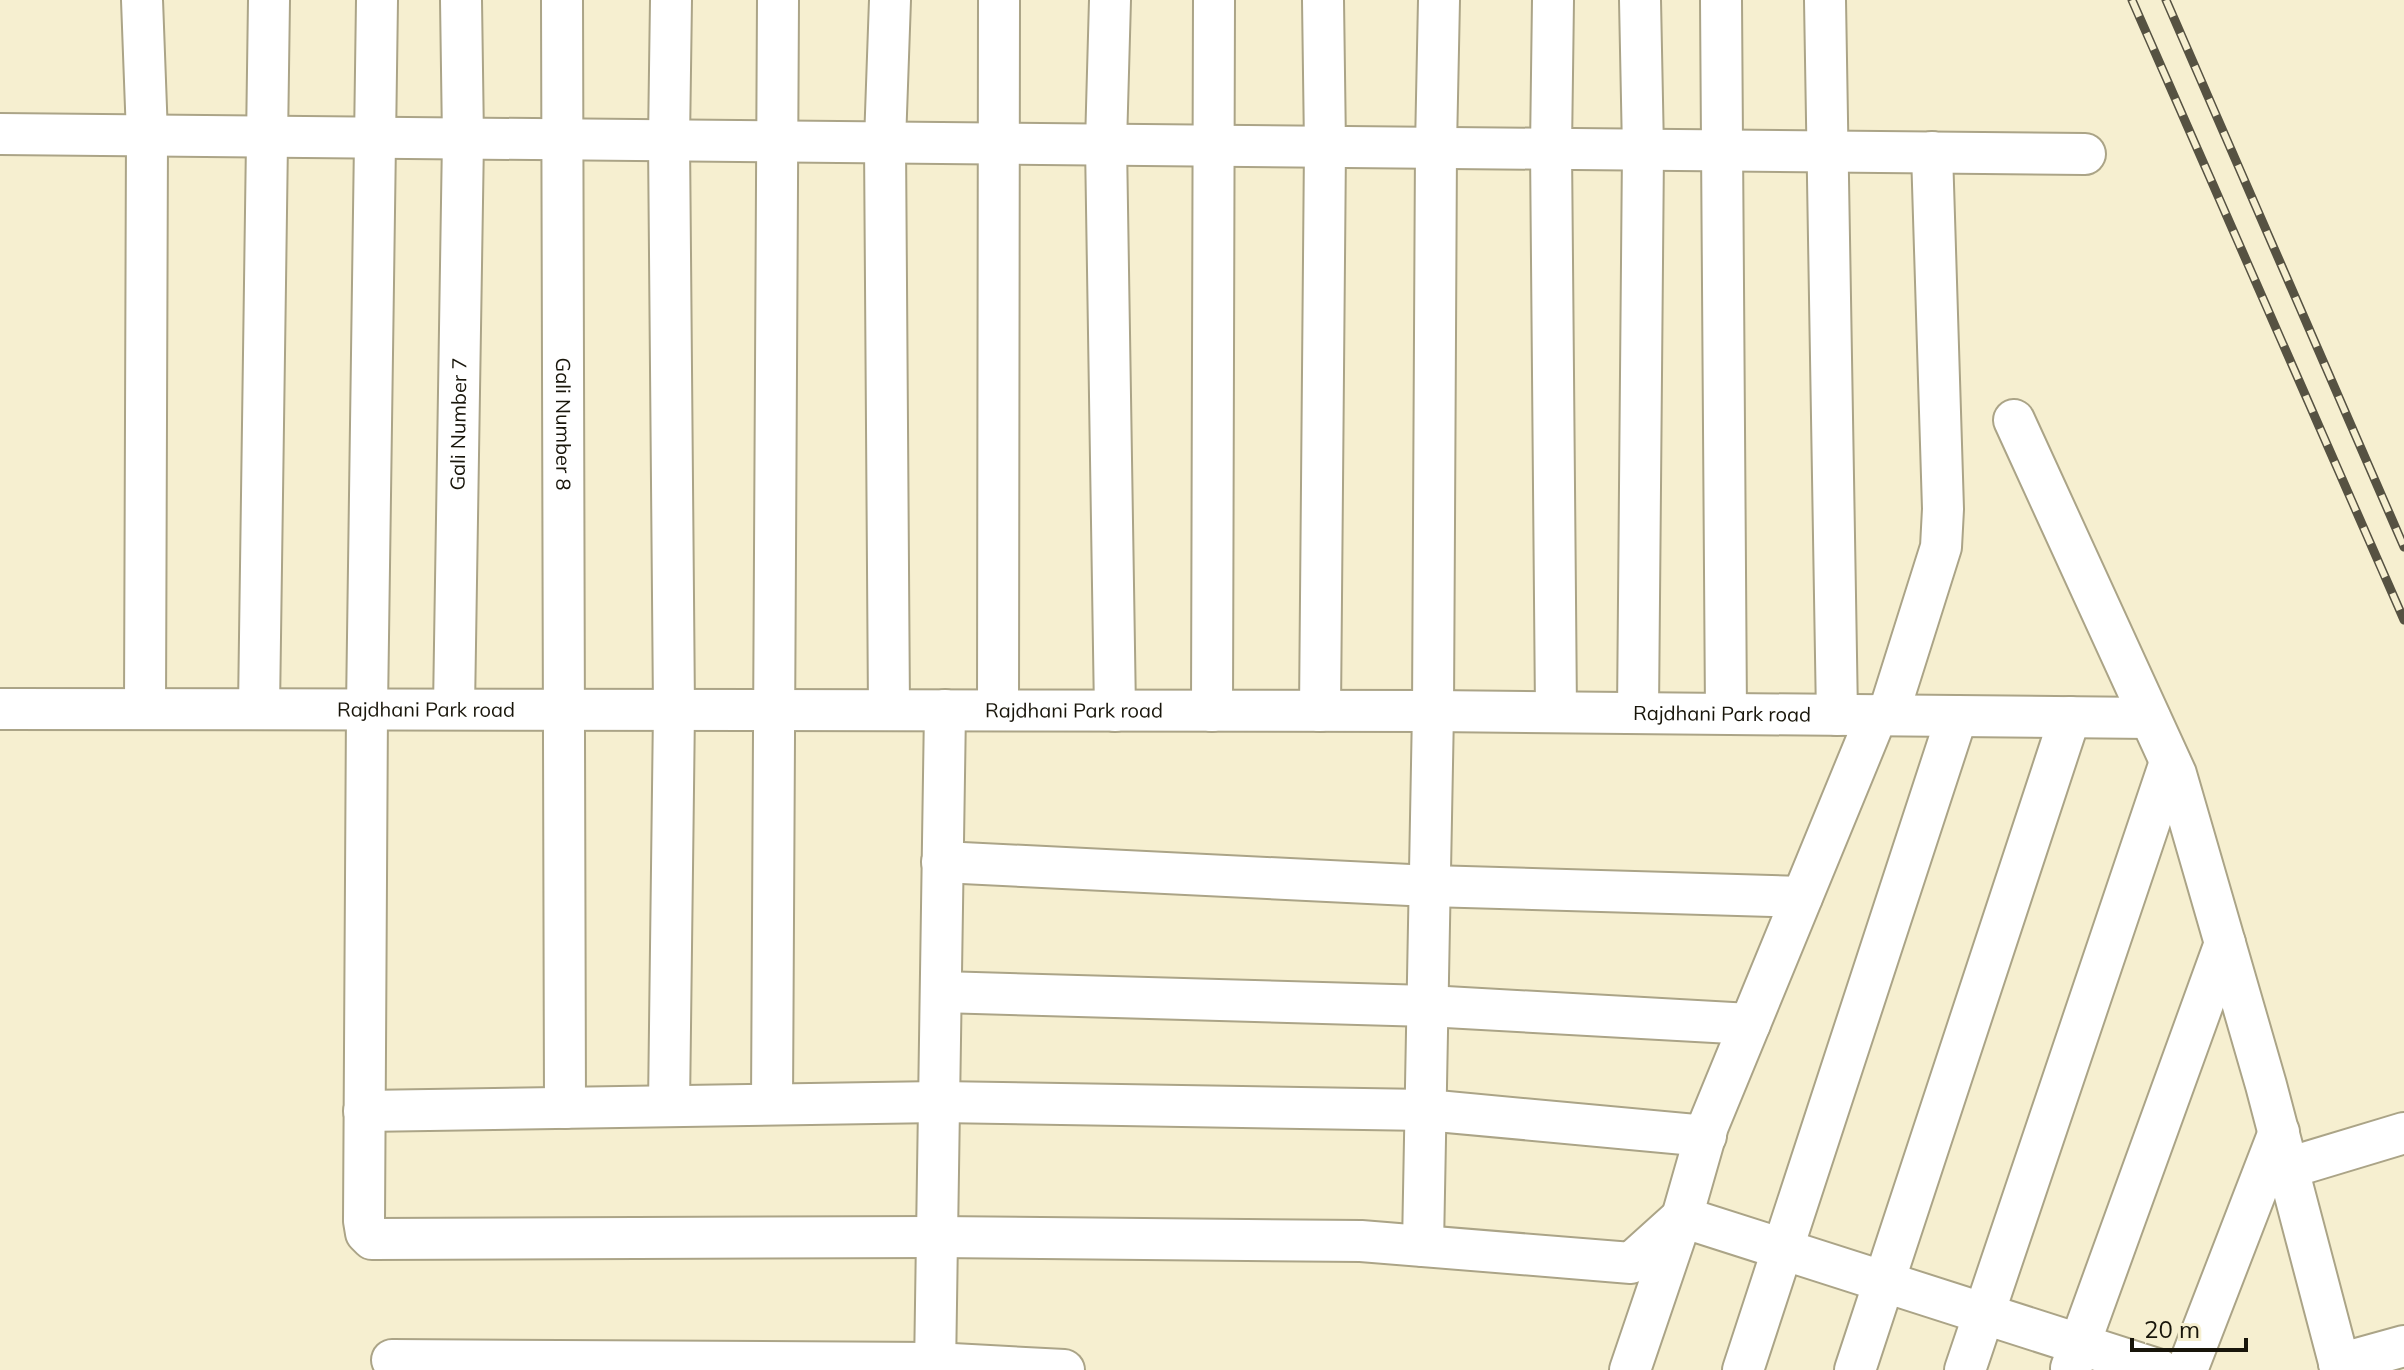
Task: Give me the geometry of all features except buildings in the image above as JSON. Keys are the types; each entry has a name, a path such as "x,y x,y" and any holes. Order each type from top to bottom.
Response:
{"street":[{"path":"142,0 147,135 145,708"},
{"path":"259,708 269,0"},
{"path":"377,0 364,1111 364,1221 366,1233 372,1239 937,1237 1361,1241 1631,1263 1682,1217"},
{"name":"Gali Number 7","path":"454,708 463,139 461,0"},
{"name":"Gali Number 8","path":"562,0 565,1108"},
{"path":"669,1106 674,710 669,140 671,0"},
{"path":"772,1104 778,0"},
{"path":"889,710 885,142 890,0"},
{"path":"998,710 999,0"},
{"path":"1110,0 1106,144 1115,711"},
{"path":"1212,711 1214,0"},
{"path":"1320,711 1325,146 1323,0"},
{"path":"1423,1246 1433,711 1439,0"},
{"path":"1553,0 1551,148 1556,712"},
{"path":"1638,712 1643,150 1640,0"},
{"path":"1721,0 1726,713"},
{"path":"1825,0 1837,715"},
{"path":"0,134 2085,154"},
{"path":"1630,1370 1706,1136 1802,897 1882,715 1941,547 1943,509 1932,152"},
{"path":"2014,420 2176,774 2283,1150 2340,1367 2404,1346"},
{"name":"Rajdhani Park road","path":"0,709 1433,711 2150,718"},
{"path":"934,1366 945,710"},
{"path":"1743,1370 1957,716"},
{"path":"1855,1370 2070,717"},
{"path":"1965,1370 2170,762"},
{"path":"942,862 1430,886 1802,897"},
{"path":"2074,1357 2225,943"},
{"path":"941,992 1428,1006 1750,1024"},
{"path":"364,1111 939,1102 1426,1110 1706,1136"},
{"path":"2283,1150 2404,1133"},
{"path":"2187,1370 2283,1150"},
{"path":"1682,1217 1985,1314 2074,1357 2160,1370"},
{"path":"392,1360 1064,1370"}],"railway":[{"path":"2132,0 2404,620"},
{"path":"2166,0 2404,547"}]}
